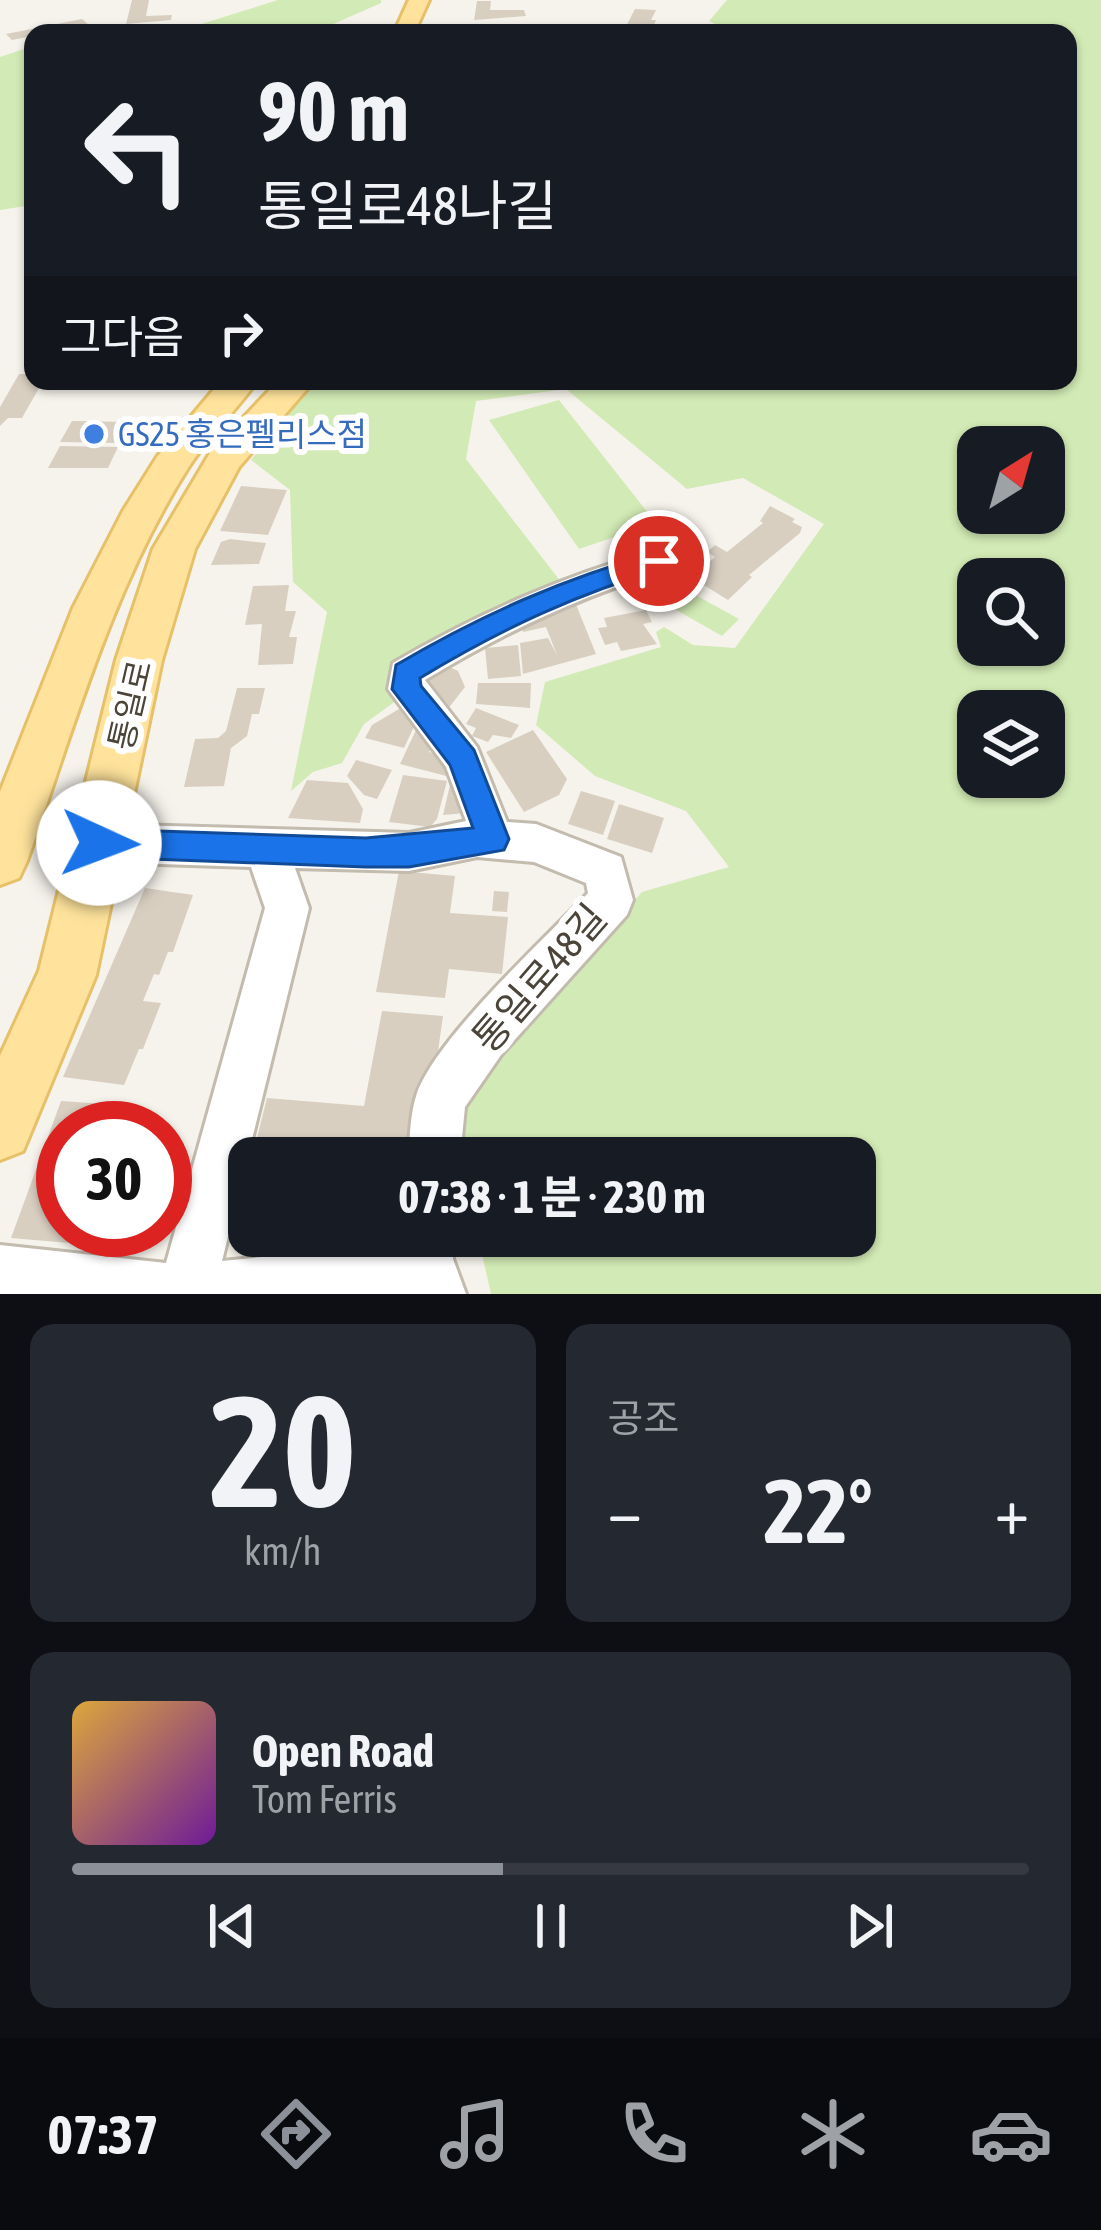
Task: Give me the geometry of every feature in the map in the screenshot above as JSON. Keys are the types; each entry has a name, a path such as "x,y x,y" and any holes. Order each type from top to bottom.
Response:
{"main road":[{"name":"통일로","path":"0,861 97,610 138,524 176,458 233,390"},
{"name":"통일로","path":"0,1128 67,975 139,660 174,549 223,461 290,390"}],"street":[{"path":"493,839 463,759 406,689 406,673 492,622 589,580 659,561"},
{"name":"통일로48길","path":"99,843 409,852 493,839 536,844 606,871 611,900 484,1038 440,1099 436,1137"},
{"path":"186,1293 287,908 267,849"},
{"path":"0,1273 186,1293 364,1275 430,1263"}],"green space":[{"path":"278,0 381,0 333,24 201,24"},
{"path":"727,0 1101,0 1101,1294 491,1294 483,1257 876,1257 876,1137 455,1137 449,1111 642,892 729,867 686,811 595,776 536,725 545,682 661,647 656,632 664,627 693,645 735,648 824,524 743,478 687,489 567,390 1077,390 1077,24 709,21"},
{"path":"24,49 24,206 0,210 0,57"},
{"path":"308,390 558,390 476,401 466,459 561,582 364,724 342,763 313,772 291,791 327,612 293,582 290,490 251,460"},
{"path":"559,400 656,523 579,549 489,420"},
{"path":"681,587 739,619 722,636 664,603"}],"building":[{"path":"132,0 149,0 146,16 172,15 171,20 126,24"},
{"path":"477,1 491,1 490,10 524,10 526,16 474,20"},
{"path":"635,9 656,10 651,20 656,20 654,24 627,24"},
{"path":"24,30 24,38 12,40 6,34"},
{"path":"19,374 24,374 24,390 38,390 22,418 8,418 0,426 0,407"},
{"path":"72,421 129,422 119,443 60,442"},
{"path":"60,446 118,447 108,468 48,468"},
{"path":"241,486 287,490 268,535 220,531"},
{"path":"770,506 795,519 792,522 802,527 800,533 749,575 752,577 728,600 691,577 715,557 707,552 715,545 727,552 763,523"},
{"path":"221,542 266,543 259,564 211,565"},
{"path":"289,585 285,611 296,611 289,637 297,637 293,664 258,665 262,624 245,625 253,586"},
{"path":"575,602 596,654 523,674 520,643 548,638 557,655 546,627 523,632 518,618"},
{"path":"646,610 652,622 643,624 657,644 621,651 617,642 605,645 598,628 607,627 604,618"},
{"path":"518,645 521,676 488,679 485,648"},
{"path":"442,663 458,671 465,687 447,710 426,695 432,688 419,682"},
{"path":"478,683 531,683 530,708 476,704"},
{"path":"237,688 265,688 247,736 231,748 224,786 184,787 195,739 218,738 226,731"},
{"path":"476,708 519,725 511,738 493,735 488,742 472,736 476,728 466,724"},
{"path":"399,709 420,714 404,748 365,738 372,725"},
{"path":"416,730 437,736 429,752 461,761 454,778 400,764"},
{"path":"533,730 567,779 559,795 524,812 486,752"},
{"path":"356,760 392,770 377,799 364,795 347,776"},
{"path":"403,775 447,781 437,819 430,827 389,822"},
{"path":"307,780 348,783 363,809 360,823 288,818"},
{"path":"450,785 458,786 466,813 443,815"},
{"path":"581,791 615,801 603,835 568,824"},
{"path":"619,804 664,818 652,853 607,839"},
{"path":"399,871 455,876 450,913 508,917 502,974 449,969 445,998 376,992"},
{"path":"145,888 193,895 173,952 168,952 159,975 154,974 143,1001 161,1003 143,1049 124,1085 63,1077"},
{"path":"494,891 509,892 507,912 492,911"},
{"path":"382,1011 443,1016 426,1137 257,1137 267,1098 364,1106"},
{"path":"36,1170 36,1240 11,1238"}],"place":[{"name":"GS25 홍은펠리스점","path":"94,434"}],"route":[{"path":"99,843 366,853 409,852 493,839 463,759 406,689 406,673 492,622 589,580 659,561"}]}
